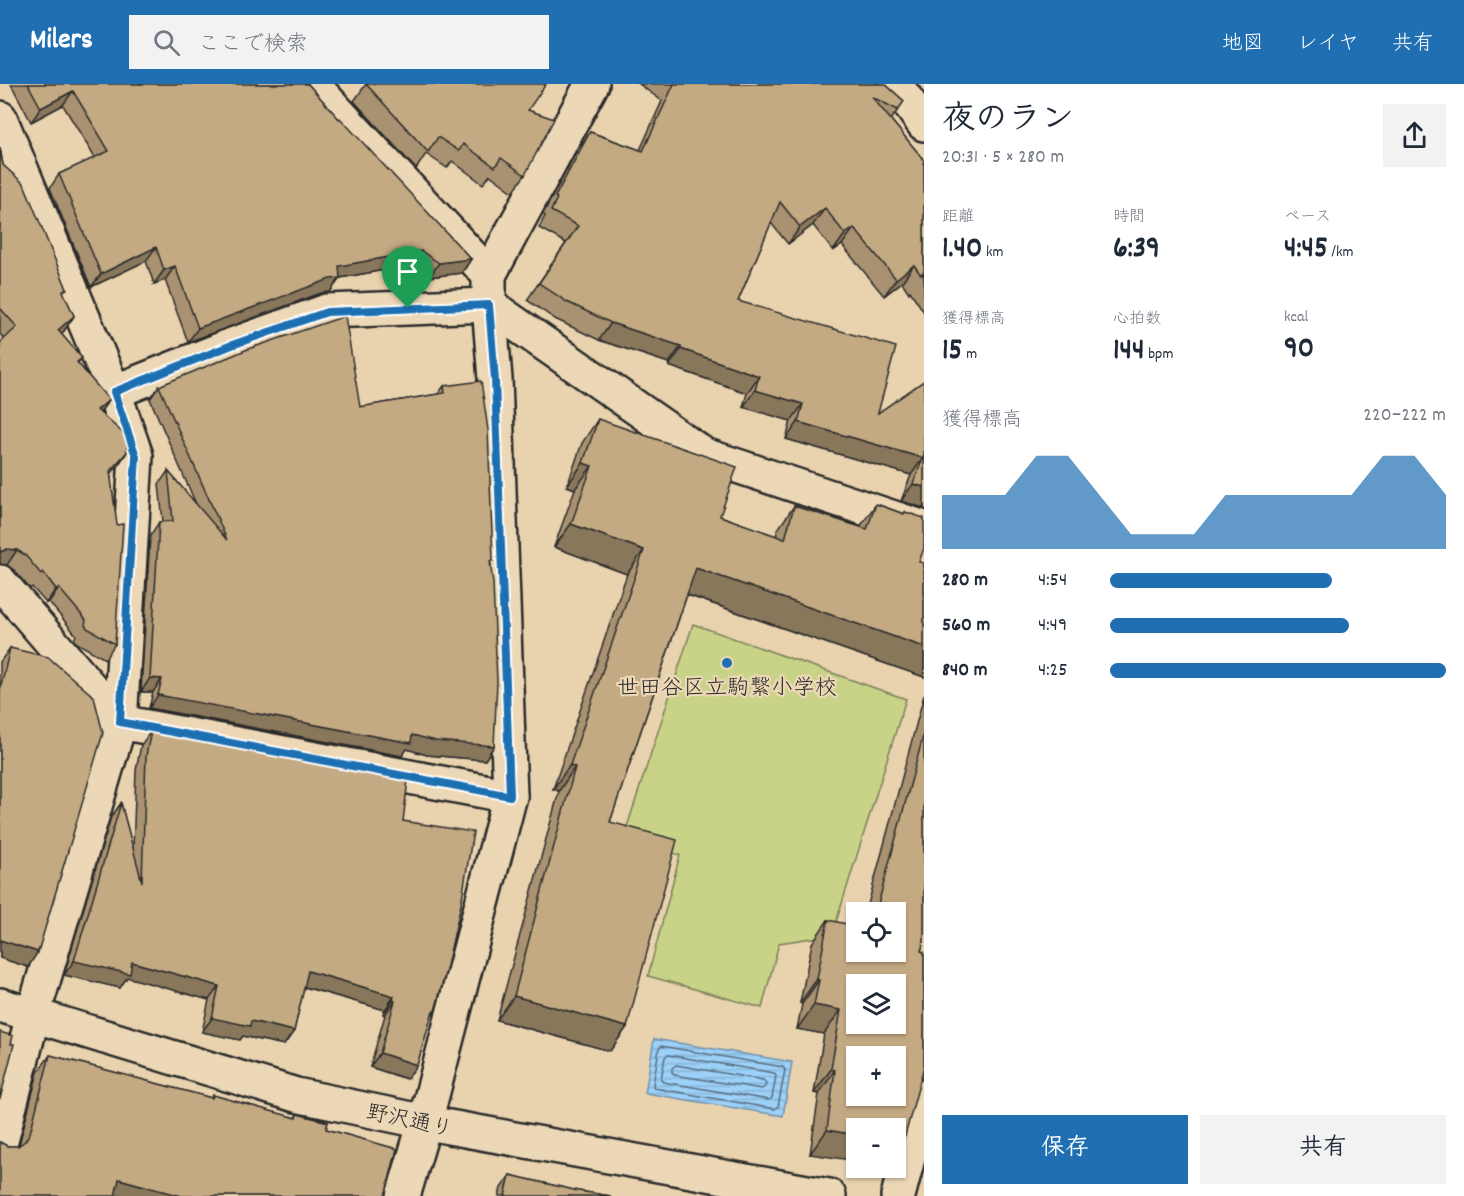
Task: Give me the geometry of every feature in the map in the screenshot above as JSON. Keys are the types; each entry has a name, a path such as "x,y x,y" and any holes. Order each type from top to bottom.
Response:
{"street":[{"path":"312,84 489,290 704,454 924,528"},
{"path":"403,1196 425,1122 510,796 495,380 489,290 592,84"},
{"path":"895,84 924,124"},
{"path":"0,118 114,392 136,456 120,722 33,1015 0,1144"},
{"path":"114,392 232,345 327,312 489,290"},
{"path":"0,582 120,722 510,796"},
{"name":"野沢通り","path":"0,1005 296,1095 425,1122 829,1196"},
{"path":"898,1196 924,1097"}],"green space":[{"path":"693,624 906,699 832,935 779,943 762,1008 648,976 680,855 623,839"}],"water":[{"path":"654,1039 792,1062 783,1116 645,1093"}],"building":[{"path":"28,84 308,84 471,259 439,263 421,251 339,266 340,278 330,279 198,328 175,266 164,270 156,247 101,274 59,174 109,151 73,91 41,108"},
{"path":"366,84 546,84 528,110 554,119 525,175 501,158 495,167 463,144 459,151 438,137 428,152"},
{"path":"674,84 885,84 904,101 898,110 872,97 924,160 924,277 914,265 896,279 854,228 845,234 825,208 800,227 780,202 738,301 896,347 878,413 924,381 924,487 913,484 923,458 798,422 803,404 755,390 759,376 681,349 681,346 611,323 567,302 539,283 578,226 551,211 557,198 555,197 590,132 643,151"},
{"path":"0,148 3,165 24,184 67,289 63,291 74,316 58,330 82,358 77,362 109,400 97,410 124,434 127,444 127,452 110,471 117,525 123,524 115,644 87,628 86,620 59,588 56,589 43,572 41,574 25,555 17,550 7,549 0,552 0,343 17,327 0,308"},
{"path":"345,316 360,407 445,393 444,386 481,381 488,430 493,561 490,561 497,681 494,746 436,741 412,735 411,743 158,695 162,679 150,678 159,522 173,521 168,471 227,540 159,386 248,349"},
{"path":"598,419 737,467 720,516 785,539 794,506 867,529 876,504 924,518 924,548 919,562 924,563 924,647 696,568 610,822 677,840 627,1027 514,996 575,767 570,765 644,550 571,524 592,466 583,463"},
{"path":"10,648 48,657 94,697 103,733 38,952 0,940 0,690"},
{"path":"151,731 408,780 403,821 473,832 461,904 447,966 417,1065 380,1053 395,1001 394,996 308,971 294,1031 251,1021 250,1026 212,1018 219,986 132,962 130,974 74,961 121,803 142,882 146,756"},
{"path":"924,733 924,941 921,951 924,952 924,1066 906,1132 906,1118 846,1118 846,1133 827,1130 835,1070 831,1069 841,1010 814,1005 828,920 846,924 846,962 906,962 906,902 879,902"},
{"path":"0,1032 13,1036 11,1044 14,1044 0,1099"},
{"path":"50,1055 212,1098 213,1095 296,1118 297,1114 328,1122 326,1129 397,1149 385,1196 182,1196 119,1179 115,1196 0,1196 0,1142 7,1146 18,1146 30,1133"},
{"path":"510,1175 578,1191 611,1196 505,1196"}],"place":[{"name":"世田谷区立駒繋小学校","path":"727,663"}],"route":[{"path":"489,305 495,380 510,796 120,722 136,456 114,392 232,345 327,312 408,308 489,305"}]}
